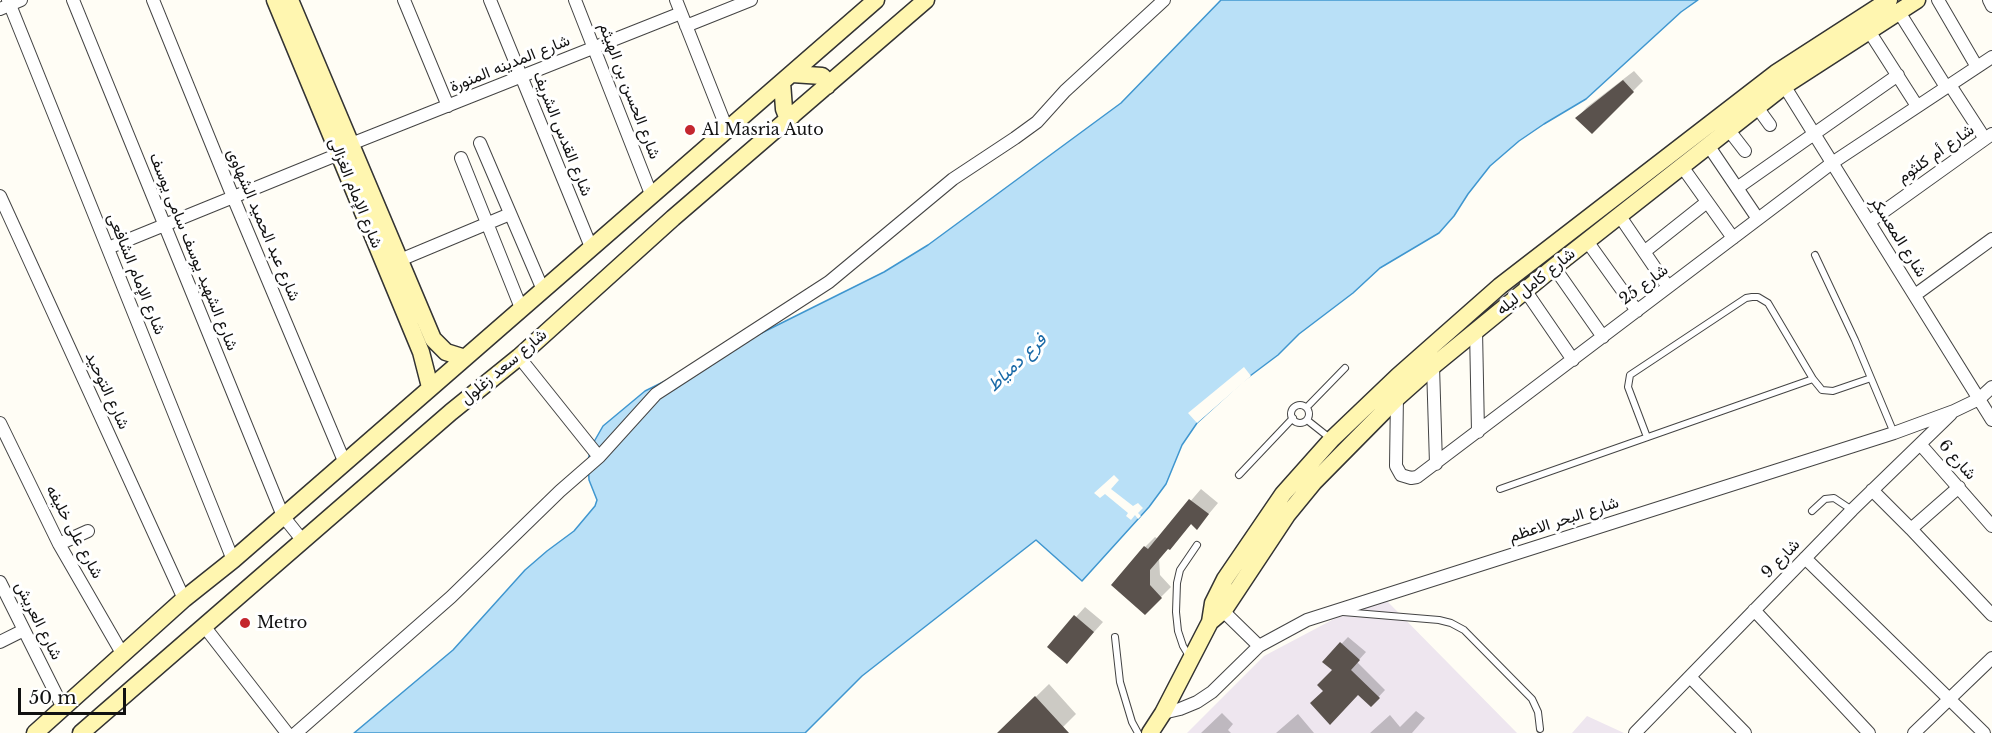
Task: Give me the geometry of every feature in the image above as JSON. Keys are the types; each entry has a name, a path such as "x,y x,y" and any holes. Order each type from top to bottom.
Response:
{"main road":[{"name":"شارع الإمام الغزالى","path":"275,0 400,260 436,344 446,352 465,358"},
{"name":"شارع الإمام الغزالى","path":"290,0 421,352 430,387"},
{"name":"شارع سعد زغلول","path":"35,733 184,599 233,560 876,0"},
{"name":"شارع سعد زغلول","path":"81,733 451,412 519,357 673,218 926,0"},
{"name":"شارع كامل ليله","path":"1338,444 1398,376 1500,286 1780,79 1894,6 1917,0"},
{"name":"شارع كامل ليله","path":"1150,733 1219,607 1225,579 1265,517 1283,494 1338,444 1397,398 1476,330 1757,106 1780,79 1869,31 1894,6"},
{"path":"792,116 786,114 784,109 787,78 822,76 827,81 827,86"}],"street":[{"name":"شارع الشهيد يوسف سامى يوسف","path":"73,0 283,516 303,541"},
{"name":"شارع عبد الحميد الشهاوى","path":"153,0 344,461"},
{"path":"404,0 448,106"},
{"name":"شارع القدس الشريف","path":"490,0 591,247"},
{"name":"شارع الحسن بن الهيثم","path":"575,0 651,194"},
{"path":"676,0 727,129"},
{"path":"686,26 751,0"},
{"path":"296,733 451,597 560,491 599,457 656,394 829,282 953,178 1037,122 1065,91 1164,0"},
{"path":"1938,0 1977,67"},
{"path":"1989,0 1992,6"},
{"name":"شارع الإمام الشافعى","path":"10,4 233,560"},
{"path":"1894,6 1948,86 1989,137"},
{"name":"شارع المدينه المنورة","path":"108,248 448,106 681,13"},
{"path":"1869,31 1917,106"},
{"name":"شارع 25","path":"1398,376 1396,460 1398,471 1406,477 1417,477 1832,163 1992,57"},
{"path":"1737,188 1898,75"},
{"name":"شارع المعسكر","path":"1780,79 1992,420"},
{"path":"1757,106 1770,125"},
{"path":"1728,129 1745,151"},
{"name":"شارع أم كلثوم","path":"1869,222 1989,137"},
{"path":"480,143 543,290"},
{"path":"1708,145 1758,219"},
{"path":"460,158 521,308"},
{"path":"1681,165 1733,238"},
{"name":"شارع التوحيد","path":"0,196 184,599"},
{"path":"1644,252 1707,202"},
{"path":"400,260 510,214"},
{"path":"1619,215 1668,287"},
{"path":"1914,295 1992,239"},
{"path":"1587,241 1637,311"},
{"path":"1554,267 1603,337"},
{"path":"1525,291 1572,360"},
{"path":"1476,330 1478,432"},
{"path":"519,357 599,457"},
{"path":"1433,366 1436,464"},
{"name":"شارع البحر الاعظم","path":"1163,713 1197,702 1212,692 1258,646 1285,630 1331,611 1894,433 1954,411 1979,399 1992,387"},
{"name":"شارع 9","path":"1635,733 1804,558 1954,411"},
{"name":"شارع على خليفه","path":"0,423 59,544 123,655"},
{"name":"شارع 6","path":"1920,444 1992,526"},
{"path":"1911,529 1959,487"},
{"path":"1872,490 1989,607"},
{"path":"59,544 88,531"},
{"path":"1804,558 1984,733"},
{"name":"شارع العريش","path":"0,582 63,708"},
{"path":"1219,607 1258,646"},
{"path":"1754,610 1869,733"},
{"path":"204,626 287,733"},
{"path":"0,642 24,630"},
{"path":"1914,733 1992,658"},
{"path":"1690,677 1745,733"}],"lane":[{"path":"1815,255 1894,433"},
{"path":"1647,437 1628,387 1630,375 1746,298 1758,297 1768,303 1818,387 1827,391 1871,378"},
{"path":"1306,407 1345,368"},
{"path":"1500,489 1813,379"},
{"path":"1300,405 1306,407 1309,414 1306,420 1300,423 1291,414 1294,407 1300,405"},
{"path":"1239,475 1293,418"},
{"path":"1306,420 1338,444"},
{"path":"1812,511 1825,499 1834,498 1852,510"},
{"path":"1191,659 1178,631 1177,583 1180,570 1197,545"},
{"path":"1331,611 1452,623 1464,630 1532,699 1538,712 1540,729"},
{"path":"1115,637 1120,682 1132,722 1138,733"}],"shaded area":[{"path":"1387,601 1517,733 1187,733 1264,656 1334,619"},
{"path":"1587,716 1624,733 1572,733"}],"water":[{"name":"فرع دمياط","path":"1221,0 1698,0 1681,12 1586,99 1519,141 1490,166 1439,233 1380,268 1353,293 1299,334 1278,355 1242,382 1197,423 1182,445 1166,484 1149,507 1082,581 1036,540 862,676 805,733 354,733 453,650 525,570 574,531 595,506 597,500 589,480 588,461 591,447 603,426 645,391 884,272 928,245 1121,103"}],"pier":[{"path":"1244,367 1251,376 1197,423 1188,413"},
{"path":"1114,475 1119,480 1111,489 1133,506 1138,503 1143,508 1138,513 1141,516 1138,519 1135,515 1131,520 1126,516 1128,513 1105,494 1100,498 1094,493"}],"building":[{"path":"1623,80 1634,92 1592,134 1575,118"},
{"path":"1189,499 1209,514 1197,530 1191,524 1150,570 1150,585 1162,598 1145,615 1111,585 1144,546 1148,549"},
{"path":"1074,615 1094,632 1067,664 1047,647"},
{"path":"1340,642 1360,660 1351,670 1380,698 1371,707 1358,695 1330,725 1310,703 1323,691 1317,685 1332,670 1322,662"},
{"path":"1035,696 1069,733 997,733"}],"place":[{"name":"Al Masria Auto","path":"690,130"},
{"name":"Metro","path":"245,623"}]}
